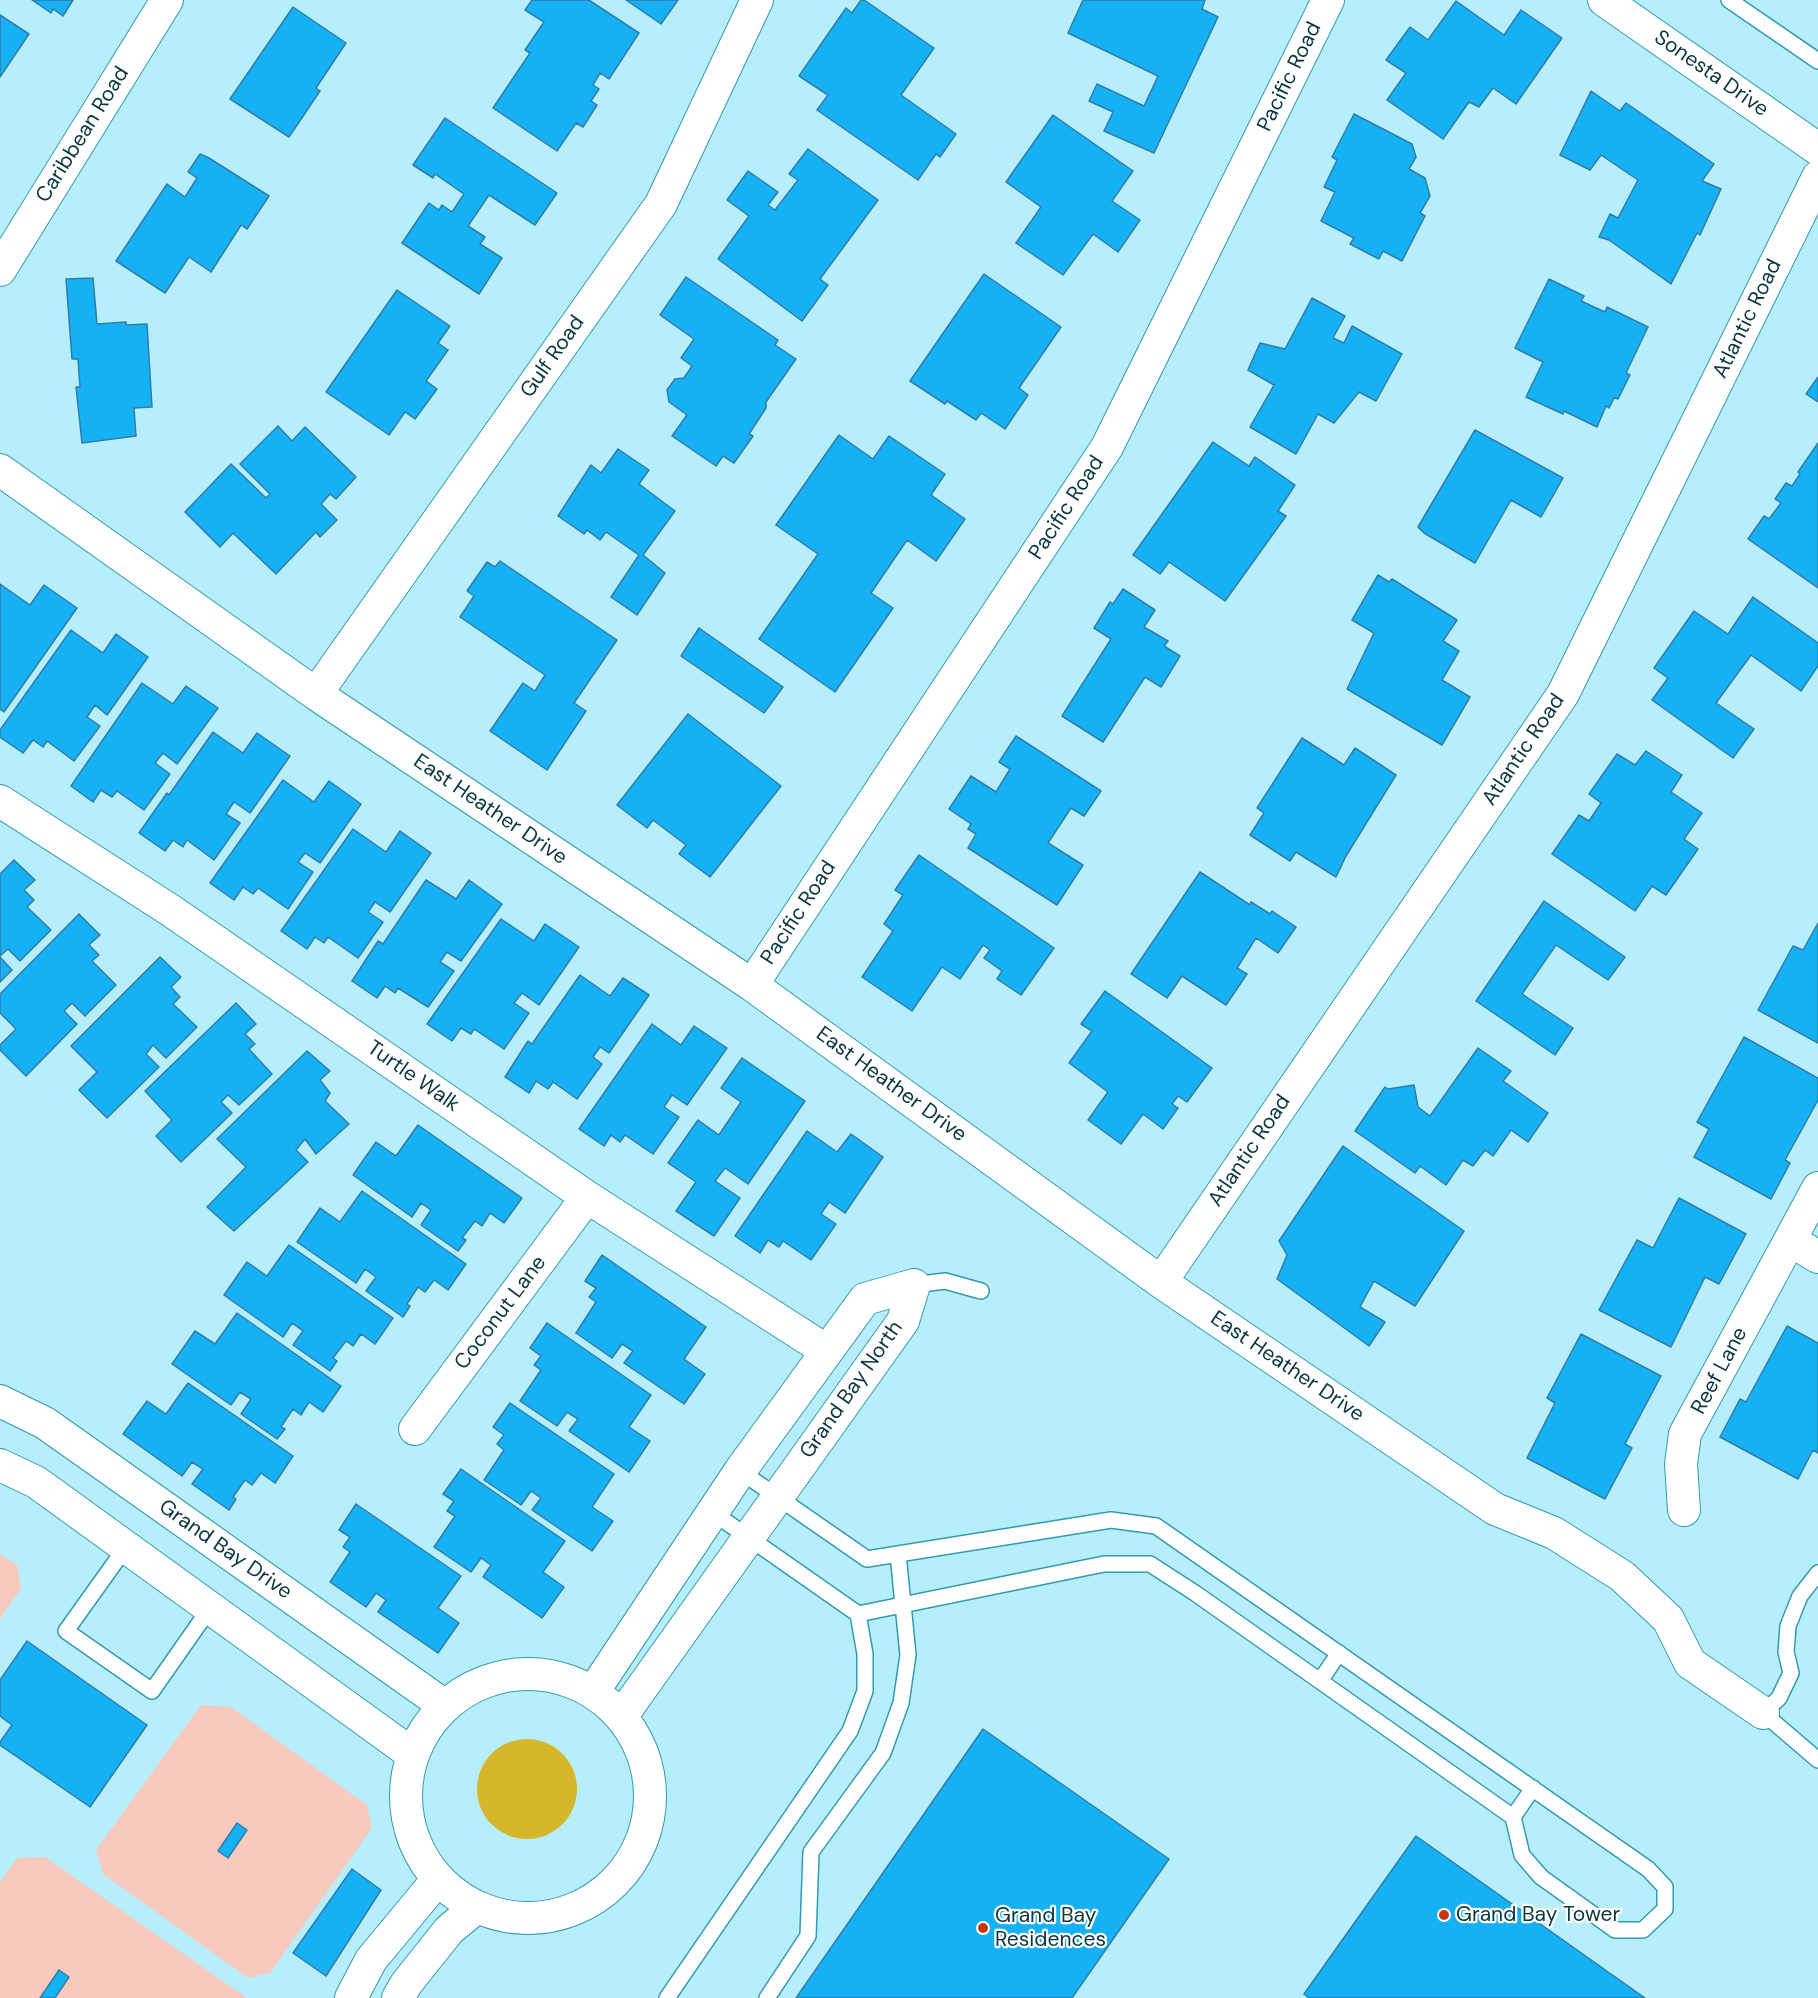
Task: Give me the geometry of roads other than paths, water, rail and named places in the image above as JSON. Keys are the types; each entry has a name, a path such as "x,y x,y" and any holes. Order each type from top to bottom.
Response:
{"street":[{"name":"Caribbean Road","path":"0,270 167,0"},
{"name":"Gulf Road","path":"316,694 661,204 758,0"},
{"name":"Pacific Road","path":"752,985 1107,447 1328,0"},
{"name":"Sonesta Drive","path":"1604,0 1818,149"},
{"name":"Atlantic Road","path":"1161,1282 1563,694 1818,177"},
{"name":"East Heather Drive","path":"0,470 316,694 752,985 1161,1282 1495,1509 1554,1533 1622,1576 1668,1619 1690,1663 1763,1713"},
{"name":"Turtle Walk","path":"0,801 170,910 587,1197 827,1351"},
{"name":"Reef Lane","path":"1684,1510 1681,1464 1685,1434 1818,1188"},
{"name":"Coconut Lane","path":"415,1429 587,1197"},
{"path":"1790,1240 1818,1257"},
{"name":"Grand Bay North","path":"593,1692 740,1471 866,1299 914,1285"},
{"name":"Grand Bay North","path":"621,1717 903,1321 914,1285"},
{"name":"Grand Bay Drive","path":"0,1401 45,1423 445,1706"},
{"path":"0,1465 36,1482 412,1754"},
{"path":"516,1674 556,1677 593,1692 621,1717 642,1752 651,1792 645,1833 626,1870 596,1899 558,1915 517,1918 477,1907 438,1879 419,1852 408,1820 406,1787 412,1754 426,1728 445,1706 478,1684 516,1674"},
{"path":"351,1998 371,1960 438,1879"},
{"path":"398,1998 406,1984 449,1930 477,1907"}],"lane":[{"path":"1729,0 1818,61"},
{"path":"914,1285 945,1281 981,1291"},
{"path":"712,1512 858,1614 1104,1564 1150,1564 1195,1593 1513,1817 1522,1855 1541,1877 1615,1930 1643,1930 1665,1909 1665,1887 1648,1869 1156,1526 1111,1520 867,1559 740,1471"},
{"path":"126,1547 66,1631 152,1691 210,1608"},
{"path":"767,1998 808,1936 811,1852 883,1753 901,1703 908,1655 898,1554"},
{"path":"1818,1573 1800,1596 1788,1626 1786,1652 1791,1672 1779,1698 1763,1713 1818,1760"},
{"path":"667,1998 850,1731 865,1691 865,1654 858,1614"},
{"path":"1320,1682 1339,1653"},
{"path":"1513,1817 1533,1788"}],"place":[{"name":"Grand Bay Tower","path":"1444,1915"},
{"name":"Grand Bay Residences","path":"983,1928"}]}
